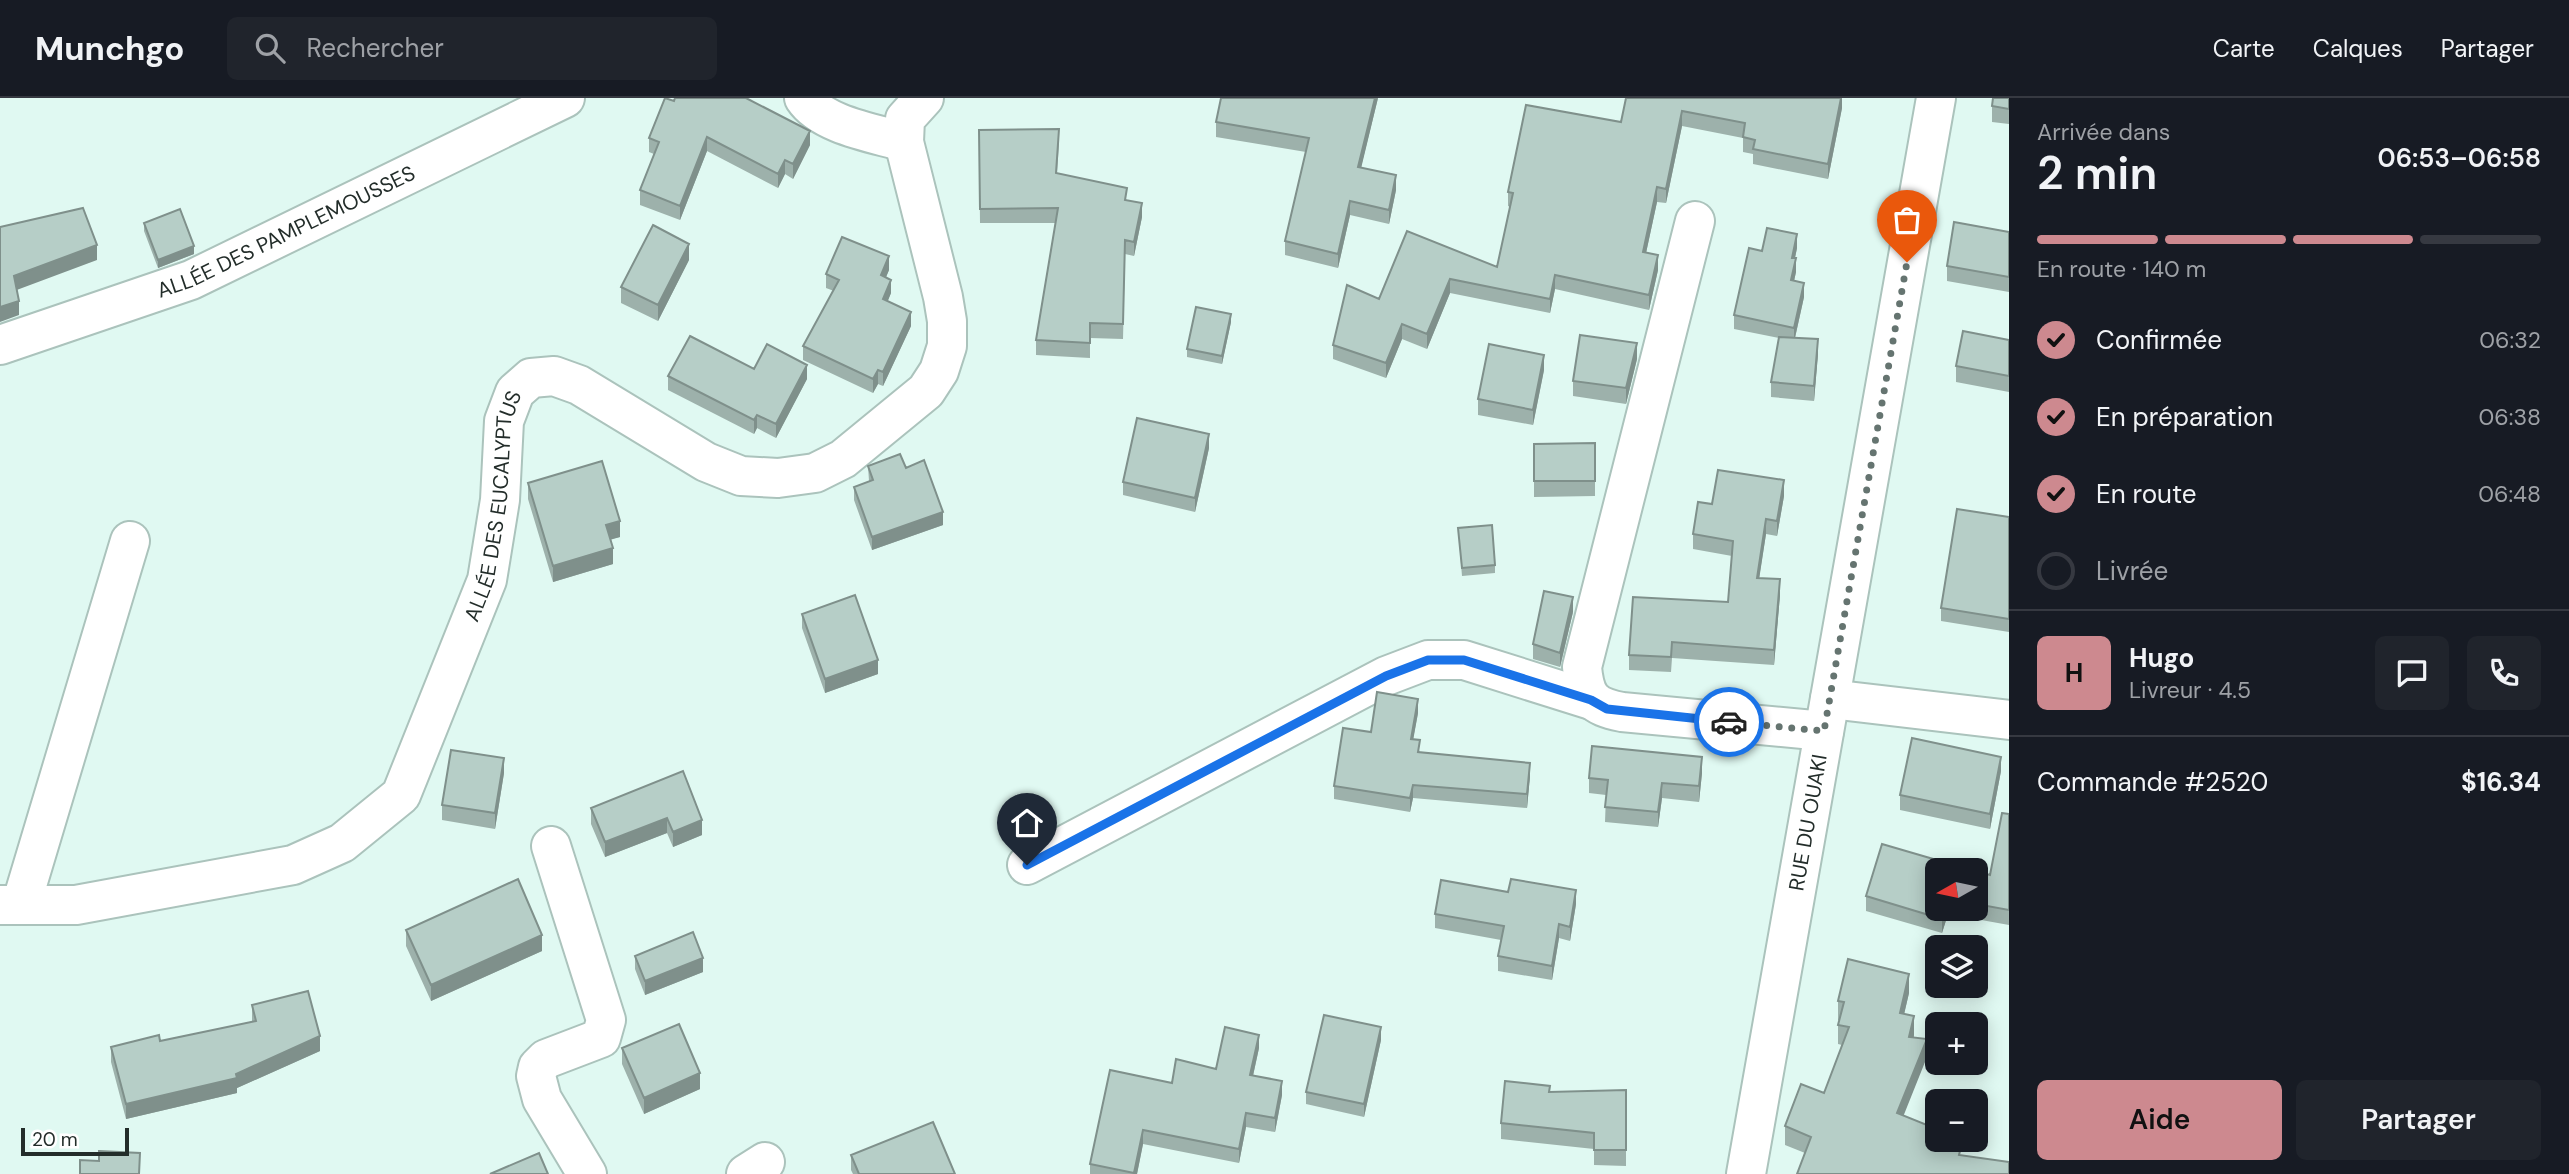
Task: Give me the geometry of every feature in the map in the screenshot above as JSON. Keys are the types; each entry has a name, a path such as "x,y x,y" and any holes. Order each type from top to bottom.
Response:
{"street":[{"name":"ALLÉE DES PAMPLEMOUSSES","path":"0,345 191,280 565,98"},
{"path":"804,98 814,110 828,119 904,142"},
{"name":"ALLÉE DES EUCALYPTUS","path":"11,905 76,905 293,864 342,843 401,795 487,580 500,499 504,421 515,392 531,378 554,376 579,385 706,462 741,475 778,478 815,473 843,459 926,391 939,370 947,346 947,321 904,142 905,118 924,98"},
{"name":"RUE DU OUAKI","path":"1746,1174 1936,98"},
{"path":"1591,700 1583,686 1582,667 1695,221"},
{"path":"11,905 130,541"},
{"path":"1027,865 1386,676 1428,660 1464,660 1622,712 2009,720"},
{"path":"551,846 606,1020 601,1038 545,1059 538,1067 536,1076 542,1099 587,1174"}],"building":[{"path":"665,98 674,101 675,98 746,98 810,131 793,164 785,160 778,174 707,137 680,206 640,190 659,142 649,138"},
{"path":"1221,98 1375,98 1358,167 1396,175 1389,210 1350,201 1338,254 1285,241 1309,138 1216,122"},
{"path":"1626,98 1841,98 1828,164 1753,149 1755,140 1743,137 1745,123 1682,111 1666,189 1657,187 1643,252 1658,255 1649,295 1555,275 1550,299 1450,279 1427,334 1402,324 1386,363 1333,345 1347,285 1379,299 1407,231 1497,267 1513,193 1508,192 1526,105 1621,122"},
{"path":"1993,98 2009,98 2009,109 1992,106"},
{"path":"1059,129 1056,173 1127,188 1125,200 1142,203 1134,242 1125,240 1123,324 1090,323 1090,343 1036,340 1058,208 980,209 979,130"},
{"path":"83,208 97,245 14,276 19,301 0,307 0,227"},
{"path":"180,209 194,246 158,260 144,223"},
{"path":"1954,222 2009,232 2009,277 1947,266"},
{"path":"653,225 689,244 658,305 621,287"},
{"path":"1767,228 1797,234 1792,258 1796,258 1791,280 1804,283 1794,328 1734,315 1749,248 1762,251"},
{"path":"842,237 889,256 881,275 891,280 883,299 911,312 883,372 878,370 873,379 803,346 839,280 826,274"},
{"path":"1196,307 1231,314 1222,356 1187,349"},
{"path":"1963,331 2009,340 2009,376 1956,366"},
{"path":"1580,335 1637,343 1626,388 1573,381"},
{"path":"690,336 754,369 767,344 807,365 776,424 757,415 754,420 668,376"},
{"path":"1779,337 1818,339 1814,386 1771,382"},
{"path":"1489,344 1544,355 1533,410 1478,399"},
{"path":"1137,418 1209,434 1195,498 1123,482"},
{"path":"1595,443 1595,481 1534,481 1534,444"},
{"path":"900,454 906,468 924,460 943,512 872,537 854,487 873,480 868,466"},
{"path":"602,461 620,521 606,525 613,548 553,566 528,483"},
{"path":"1718,470 1784,480 1777,521 1766,519 1757,578 1780,579 1774,650 1672,642 1671,657 1629,655 1633,597 1728,602 1733,541 1693,534 1698,502 1712,504"},
{"path":"1957,509 2009,517 2009,619 1941,608"},
{"path":"1492,525 1495,565 1462,568 1458,528"},
{"path":"1544,591 1573,597 1560,653 1533,644"},
{"path":"855,595 878,660 825,679 802,614"},
{"path":"1377,692 1418,699 1411,739 1420,740 1418,752 1530,763 1527,794 1413,785 1410,798 1334,786 1343,728 1371,732"},
{"path":"1912,738 2001,757 1990,814 1900,795"},
{"path":"1592,746 1702,757 1699,786 1662,783 1658,812 1605,807 1608,780 1589,778"},
{"path":"451,750 504,758 495,813 442,805"},
{"path":"683,771 702,820 673,832 667,818 605,842 591,808"},
{"path":"2002,813 2009,814 2009,910 1988,906 1990,875"},
{"path":"1882,844 1930,858 1925,858 1925,914 1866,896"},
{"path":"518,879 542,935 431,985 406,930"},
{"path":"1511,879 1576,890 1570,927 1559,924 1552,966 1498,956 1504,926 1435,914 1441,880 1508,892"},
{"path":"693,932 703,958 645,981 635,956"},
{"path":"1848,959 1909,974 1900,1013 1914,1016 1909,1037 1925,1039 1925,1044 1897,1113 1925,1124 1925,1152 1960,1152 1959,1155 2009,1162 2009,1174 1797,1174 1811,1137 1785,1126 1801,1084 1824,1093 1849,1027 1838,1025 1844,1002 1838,1001"},
{"path":"308,991 320,1036 236,1074 237,1078 126,1104 111,1047 159,1035 160,1041 256,1021 252,1005"},
{"path":"1324,1015 1381,1027 1364,1104 1306,1092"},
{"path":"679,1024 700,1073 644,1098 622,1048"},
{"path":"1225,1027 1259,1035 1250,1075 1282,1081 1275,1118 1246,1113 1239,1149 1143,1130 1134,1173 1090,1164 1110,1070 1172,1083 1176,1059 1216,1069"},
{"path":"1505,1081 1550,1086 1549,1092 1626,1090 1626,1150 1594,1150 1594,1133 1501,1123"},
{"path":"933,1122 955,1174 859,1174 851,1155"},
{"path":"99,1151 140,1153 139,1174 80,1174 80,1160 99,1161"},
{"path":"539,1153 548,1174 490,1174"}],"way so far":[{"path":"1729,722 1824,731 1907,262"}],"route":[{"path":"1027,865 1386,676 1428,660 1464,660 1591,700 1607,709 1729,722"}]}
